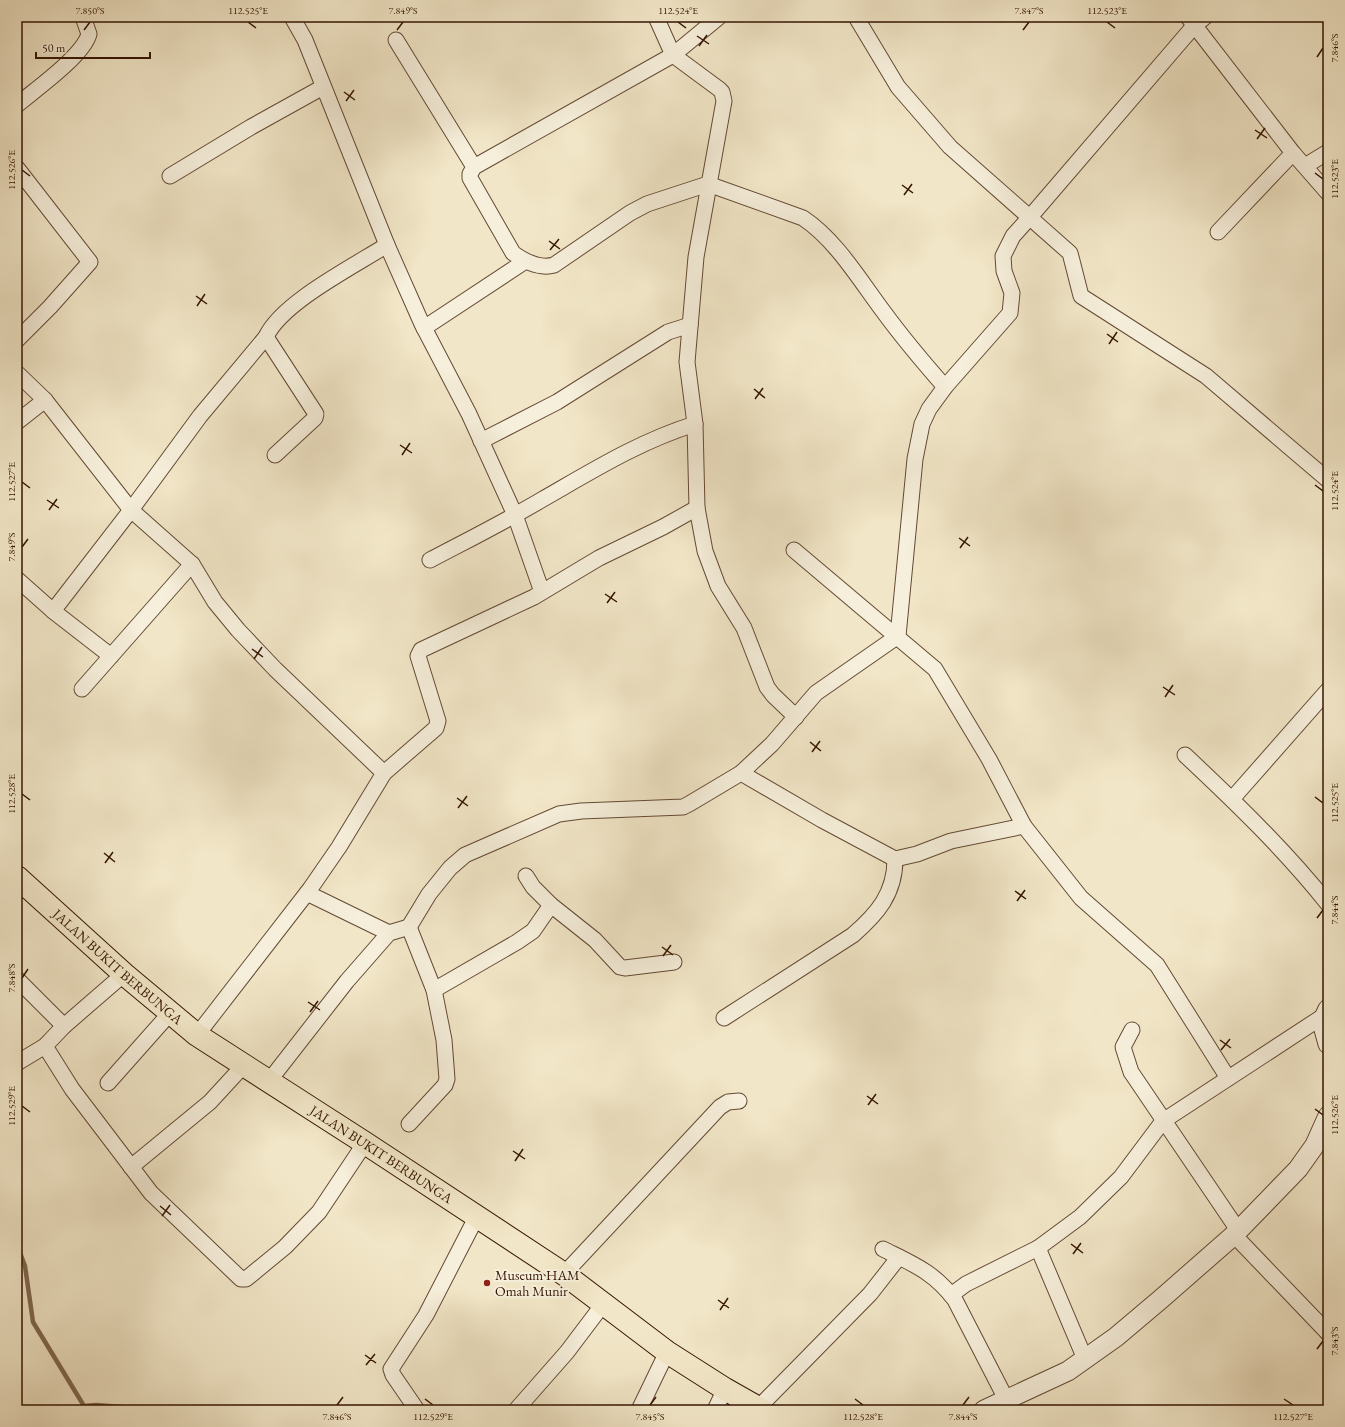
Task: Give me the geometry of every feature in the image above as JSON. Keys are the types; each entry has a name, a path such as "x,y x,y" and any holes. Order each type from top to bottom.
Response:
{"main road":[{"name":"JALAN BUKIT BERBUNGA","path":"17,877 124,974 171,1012 196,1035 477,1216 564,1274 667,1352 725,1389 760,1409"}],"street":[{"path":"17,105 71,59 84,45 89,34 83,17"},
{"path":"292,17 304,40 324,87 387,245 424,328 481,440 515,515 542,592"},
{"path":"656,17 674,56 719,89 723,96 722,112 696,257 687,362 695,424 697,508 705,551 718,586 744,628 767,687 773,695 796,717"},
{"path":"719,17 674,56 474,167 470,174 470,178 513,253 524,262 550,266 630,213 648,204 708,184 803,218 813,225 843,258 909,346 945,386"},
{"path":"856,17 898,86 950,147 1070,252 1081,296 1206,376 1328,480"},
{"path":"269,1081 347,981 389,934 409,927 429,894 450,868 465,856 559,814 582,811 683,807 741,772 823,688 898,636 915,459 922,424 929,409 945,386 1010,313 1012,293 1004,270 1004,256 1013,236 1195,20 1293,153 1328,193"},
{"path":"396,40 474,167"},
{"path":"170,176 251,127 324,87"},
{"path":"1305,166 1328,152"},
{"path":"1218,232 1293,153"},
{"path":"17,168 90,262 17,340"},
{"path":"53,611 132,510 200,416 266,337 271,326 294,304 387,245"},
{"path":"424,328 524,262"},
{"path":"481,440 556,402 668,332 690,325"},
{"path":"266,337 316,414 315,418 275,456"},
{"path":"17,373 45,400 132,510 192,564 215,602 238,630 276,669 384,773"},
{"path":"17,422 45,400"},
{"path":"430,560 515,515 608,460 670,432 695,424"},
{"path":"196,1035 307,893 339,847 384,773 431,734 438,724 418,656 421,650 542,592 599,558 663,527 697,508"},
{"path":"794,550 898,636 935,669 989,759 1024,826 1081,898 1157,965 1228,1078"},
{"path":"82,689 192,564"},
{"path":"19,585 111,656"},
{"path":"1232,799 1328,690"},
{"path":"1185,755 1232,799 1293,862 1328,904"},
{"path":"741,772 822,820 895,859 917,854 951,841 1024,826"},
{"path":"724,1018 853,935 870,920 885,902 890,891 894,879 895,859"},
{"path":"526,876 533,887 552,905 595,940 620,967 625,968 674,962"},
{"path":"307,893 389,934"},
{"path":"434,990 528,935 538,925 552,905"},
{"path":"409,927 434,990 444,1040 446,1083 409,1124"},
{"path":"17,1063 45,1046 64,1026 124,974"},
{"path":"17,979 64,1026"},
{"path":"108,1083 171,1012"},
{"path":"951,1295 966,1284 1038,1248 1080,1218 1108,1191 1163,1121 1326,1012"},
{"path":"1326,1012 1322,1022 1328,1044"},
{"path":"1132,1030 1123,1047 1131,1072 1236,1233 1328,1333"},
{"path":"45,1046 72,1089 151,1193 238,1277 243,1280 285,1247 319,1212 365,1143"},
{"path":"131,1167 210,1102 244,1065"},
{"path":"564,1274 720,1107 728,1102 739,1101"},
{"path":"984,1410 1049,1381 1085,1359 1161,1299 1236,1233 1307,1158 1315,1145 1328,1116"},
{"path":"417,1410 393,1375 392,1367 426,1316 477,1216"},
{"path":"1038,1248 1085,1359"},
{"path":"883,1249 924,1269 945,1287 951,1295 1006,1399"},
{"path":"760,1409 870,1294 899,1257"},
{"path":"516,1410 567,1352 604,1304"},
{"path":"639,1410 667,1352"},
{"path":"714,1410 725,1389"}],"waterway":[{"path":"17,1245 25,1266 33,1322 84,1406 96,1405 149,1410"}],"place":[{"name":"Museum HAM Omah Munir","path":"487,1283"}]}
